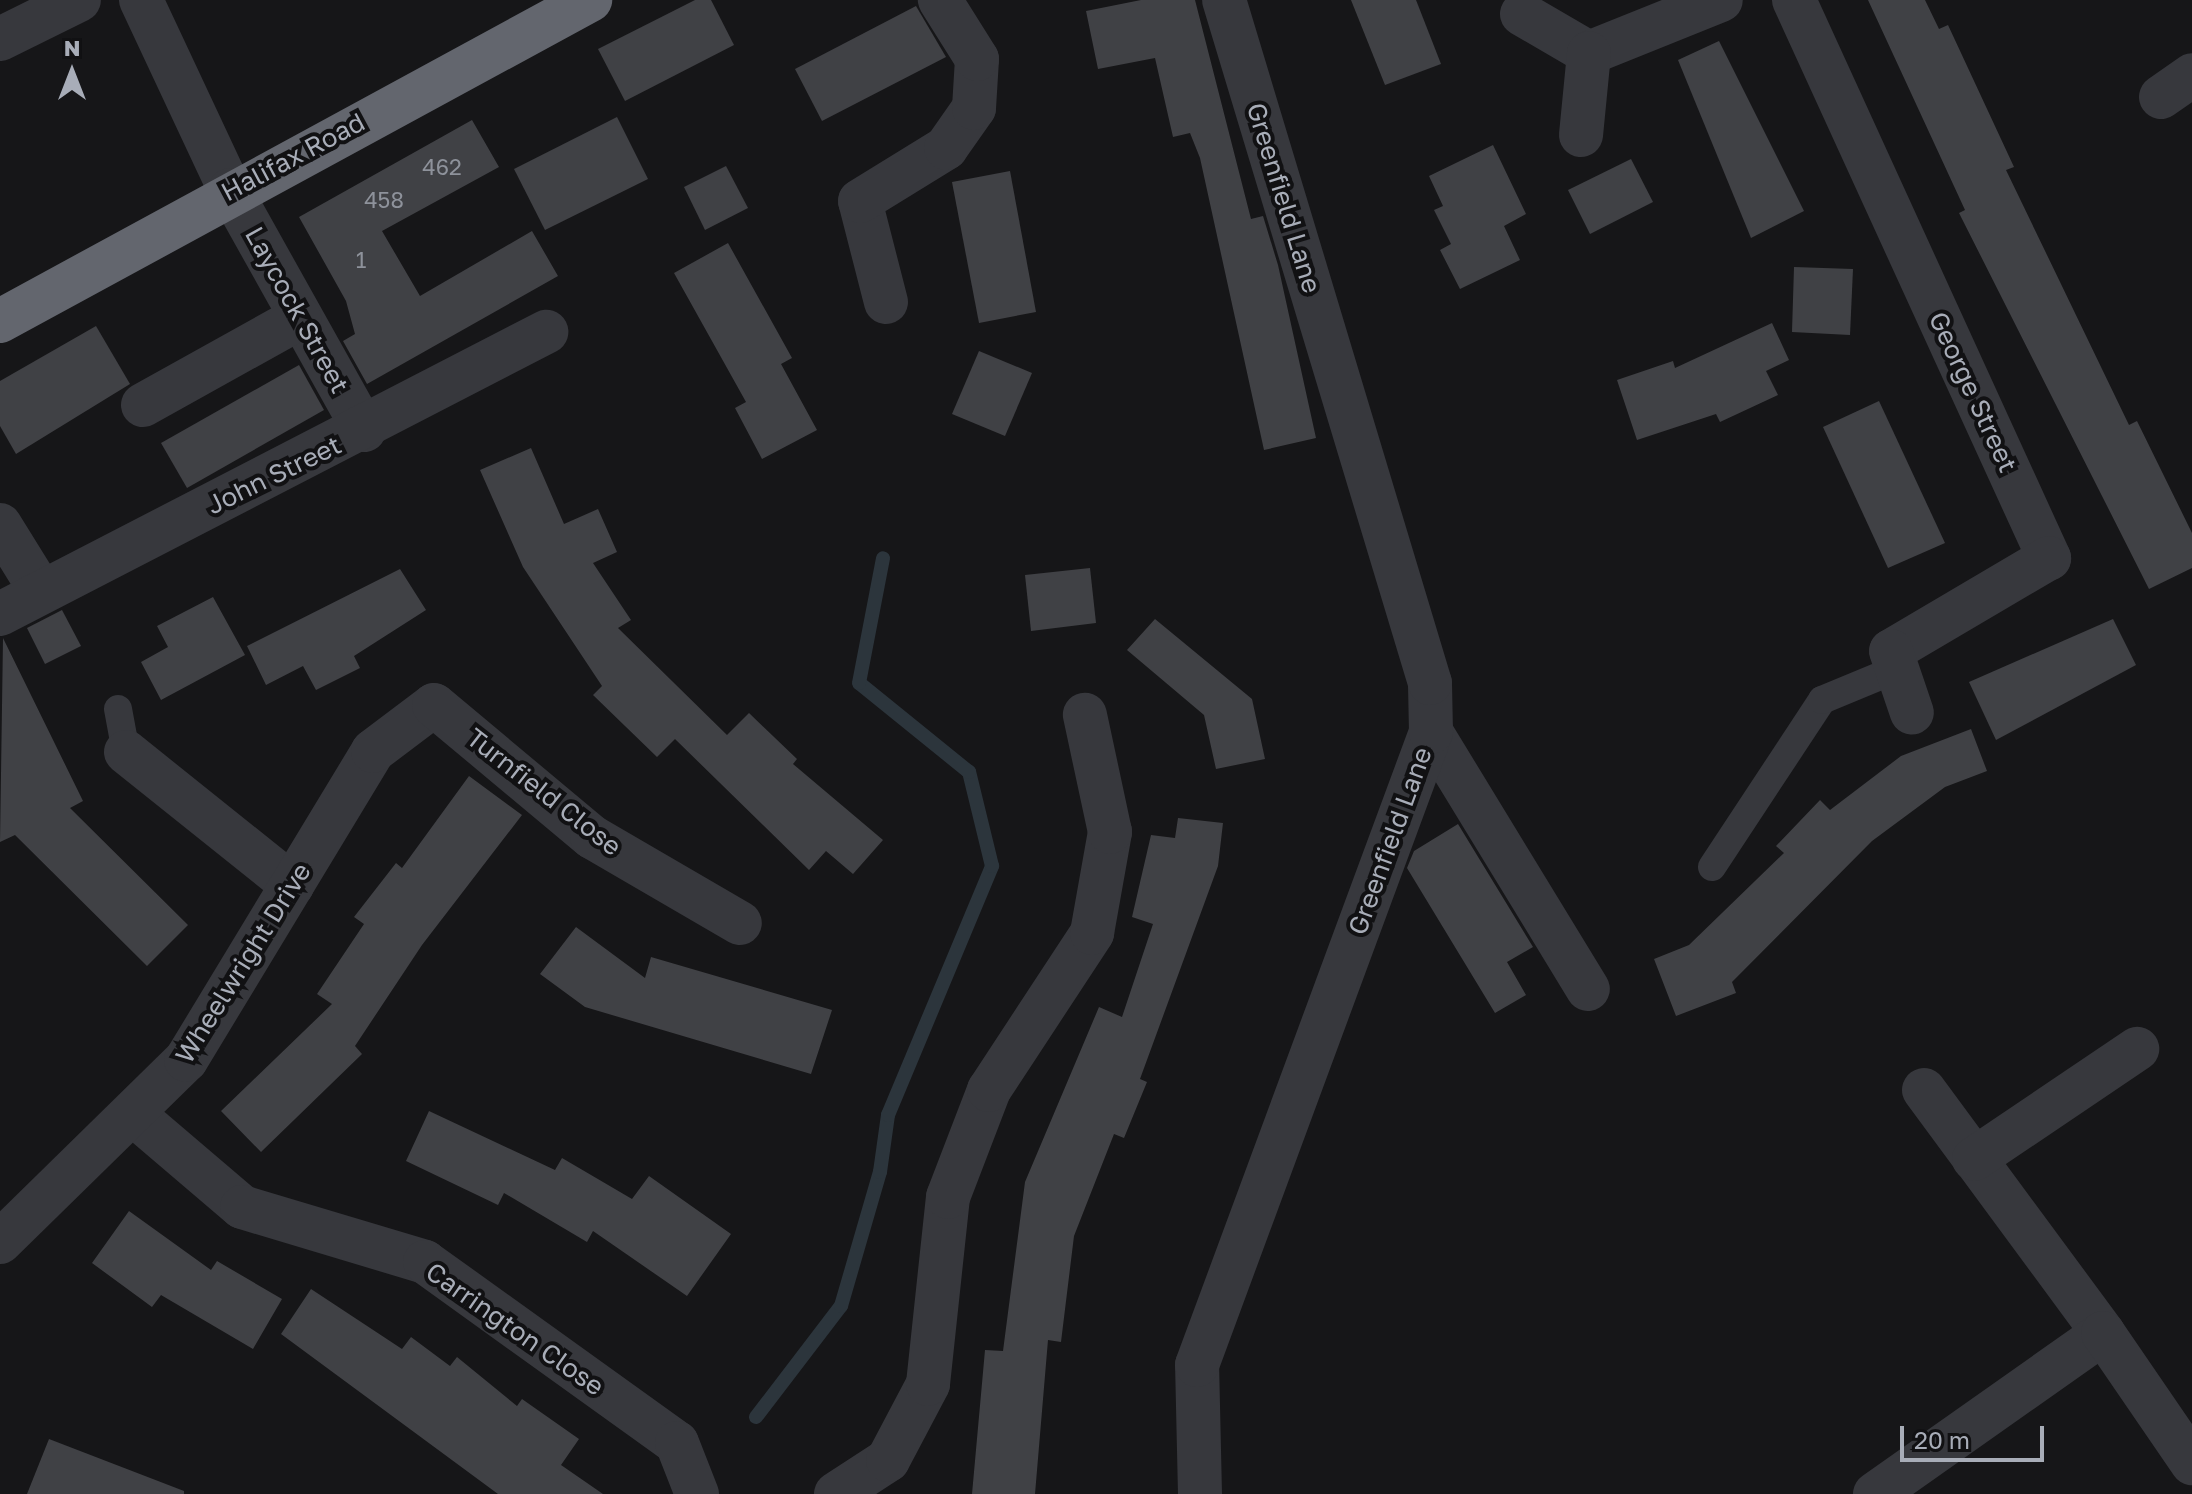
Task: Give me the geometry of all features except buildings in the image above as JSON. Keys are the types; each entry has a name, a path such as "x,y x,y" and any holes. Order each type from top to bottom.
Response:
{"highway":[{"name":"Halifax Road","path":"0,321 230,190 590,0"}],"street":[{"path":"0,39 79,0"},
{"name":"Laycock Street","path":"141,0 230,190 364,430"},
{"path":"886,302 860,201 946,148 974,108 977,59 940,0"},
{"name":"Greenfield Lane","path":"1200,1494 1197,1365 1431,732 1430,683 1224,0"},
{"path":"1589,53 1721,0"},
{"name":"George Street","path":"1794,0 2049,558 1891,651 1897,669"},
{"path":"1522,14 1589,53"},
{"path":"1581,135 1589,53"},
{"path":"143,405 299,318"},
{"name":"John Street","path":"0,614 364,430 546,332"},
{"path":"0,525 41,591"},
{"path":"1897,669 1912,713"},
{"name":"Wheelwright Drive","path":"0,1242 186,1060 373,751 434,705"},
{"name":"Turnfield Close","path":"434,705 592,837 740,923"},
{"path":"836,1494 888,1460 928,1384 948,1197 989,1090 1092,933 1110,832 1085,715"},
{"path":"1431,732 1588,989"},
{"path":"126,752 292,885"},
{"path":"1974,1159 2137,1049"},
{"path":"1924,1090 2103,1333 2192,1463"},
{"name":"Carrington Close","path":"133,1114 242,1207 425,1262 677,1443 697,1494"},
{"path":"1875,1494 2103,1333"}],"lane":[{"path":"1712,867 1822,700 1897,669"},
{"path":"118,709 126,752"}],"waterway":[{"path":"756,1417 841,1306 880,1172 888,1115 992,866 969,772 859,683 883,558"}]}
